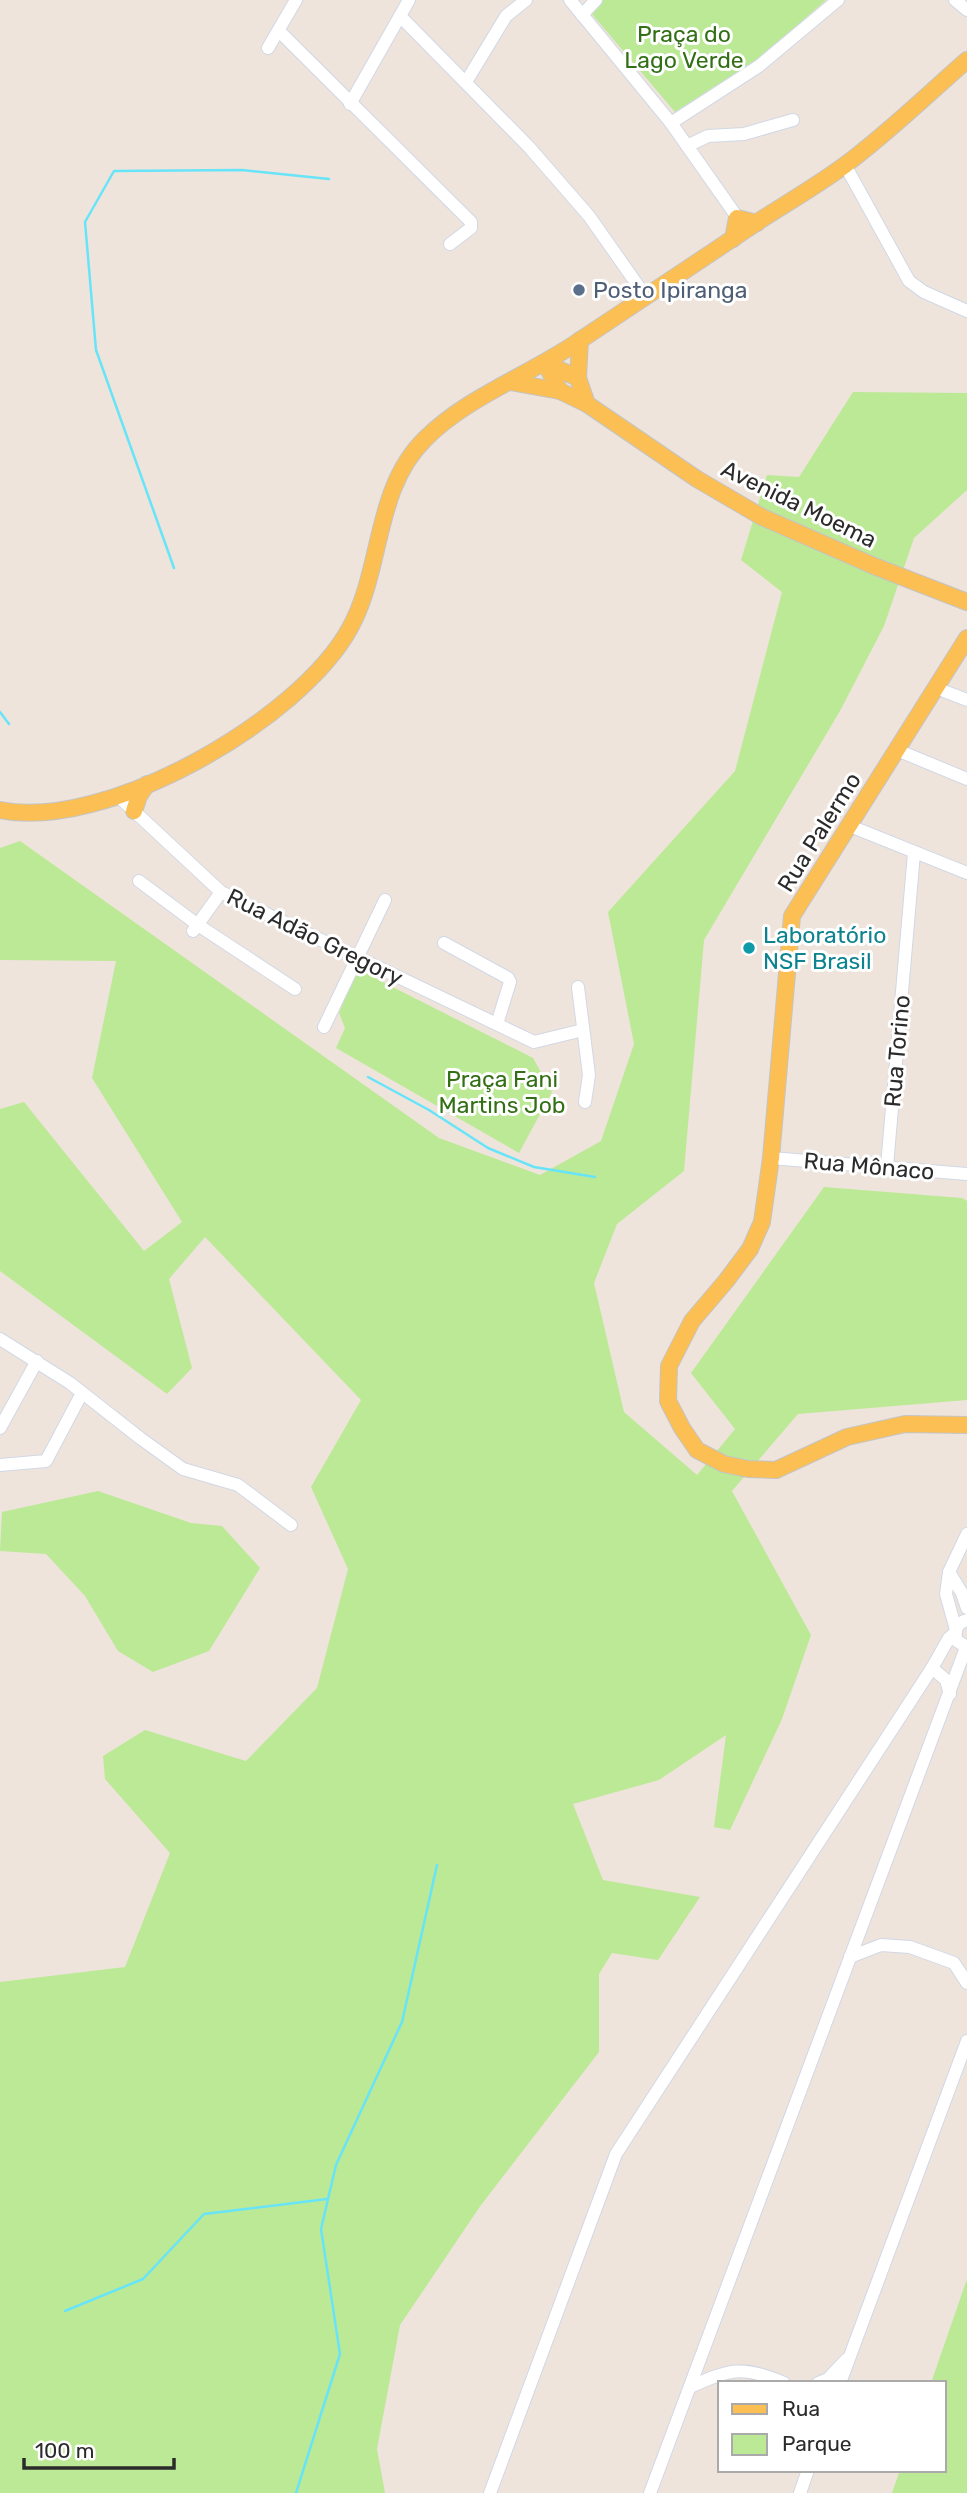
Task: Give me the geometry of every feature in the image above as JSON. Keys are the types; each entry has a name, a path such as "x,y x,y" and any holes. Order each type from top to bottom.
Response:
{"main road":[{"path":"0,810 46,813 119,797 224,745 261,722 301,690 329,660 351,628 368,589 388,500 402,466 425,439 459,411 545,363 646,297 743,227 845,164 967,60"},
{"path":"580,340 578,378 587,404"},
{"path":"545,363 578,378"},
{"path":"545,363 560,391"},
{"name":"Avenida Moema","path":"510,382 560,391 587,404 697,479 762,516 874,566 967,602"},
{"name":"Rua Palermo","path":"967,638 793,916 771,1158 762,1222 750,1249 692,1321 669,1366 668,1401 697,1450 724,1464 748,1469 776,1470 847,1437 905,1424 967,1425"},
{"path":"134,811 139,796 148,784"}],"street":[{"path":"268,48 296,0"},
{"path":"350,104 409,0"},
{"path":"466,82 506,16 526,0"},
{"path":"570,0 671,123 743,227"},
{"path":"582,15 596,0"},
{"path":"671,123 759,66 838,0"},
{"path":"955,0 967,10"},
{"path":"400,16 529,147 589,216 646,297"},
{"path":"279,31 471,222 471,228 450,244"},
{"path":"687,146 708,136 744,134 793,120"},
{"path":"845,164 909,281 924,292 967,311"},
{"path":"936,688 967,700"},
{"path":"897,750 967,779"},
{"name":"Rua Adão Gregory","path":"119,797 220,892 534,1042 583,1030"},
{"path":"850,827 967,873"},
{"name":"Rua Torino","path":"887,1166 914,853"},
{"path":"139,881 195,928 295,989"},
{"path":"195,928 220,892"},
{"path":"324,1027 385,900"},
{"path":"444,943 508,978 510,982 498,1024"},
{"path":"578,987 589,1075 585,1102"},
{"name":"Rua Mônaco","path":"771,1158 967,1174"},
{"path":"0,1339 70,1383 183,1469 240,1486 291,1525"},
{"path":"0,1427 37,1361"},
{"path":"0,1465 46,1461 82,1393"},
{"path":"966,1649 957,1641 946,1594 949,1572 967,1534"},
{"path":"949,1572 962,1593 967,1608"},
{"path":"489,2493 616,2154 949,1638 961,1622 967,1620"},
{"path":"932,1667 966,1649"},
{"path":"650,2493 966,1649"},
{"path":"932,1667 946,1680 950,1694"},
{"path":"850,1957 881,1945 909,1947 960,1962 967,1983"},
{"path":"841,2381 967,2041"},
{"path":"823,2381 851,2355"},
{"path":"690,2387 717,2374 737,2370 761,2373 779,2381"},
{"path":"800,2493 807,2472"}],"green space":[{"name":"Praça do Lago Verde","path":"603,0 826,0 761,57 675,112 591,13"},
{"path":"853,392 967,393 967,490 914,538 884,626 840,711 704,940 684,1171 617,1224 594,1283 624,1412 697,1475 735,1429 691,1373 824,1187 962,1198 967,1201 967,1400 798,1414 732,1491 811,1635 782,1719 730,1830 714,1827 726,1735 659,1780 573,1804 603,1880 700,1897 658,1960 612,1953 599,1974 599,2052 481,2205 400,2325 377,2449 385,2493 0,2493 0,1982 125,1967 170,1853 105,1779 103,1756 145,1730 246,1761 317,1688 348,1569 311,1487 361,1400 205,1237 169,1279 192,1368 167,1394 0,1271 0,1109 24,1102 144,1251 182,1222 92,1078 116,961 0,960 0,848 20,841 439,1138 540,1175 601,1141 634,1044 608,912 735,771 782,592 741,560 767,475 799,477"},
{"name":"Praça Fani Martins Job","path":"357,969 533,1058 552,1092 519,1153 336,1048 345,1028 339,1013"},
{"path":"98,1491 191,1523 222,1526 260,1568 209,1651 153,1672 118,1651 85,1596 46,1554 0,1551 2,1512"},
{"path":"967,2279 967,2493 892,2493 899,2472 946,2472 946,2381 932,2381"}],"waterway":[{"path":"174,568 96,350 85,222 114,171 242,170 329,179"},
{"path":"0,712 9,724"},
{"path":"368,1077 429,1110 488,1148 534,1167 595,1177"},
{"path":"296,2493 340,2354 321,2229 336,2165 402,2022 437,1865"},
{"path":"65,2311 143,2279 204,2214 327,2199"}],"place":[{"name":"Posto Ipiranga","path":"579,290"},
{"name":"Laboratório NSF Brasil","path":"749,948"}]}
